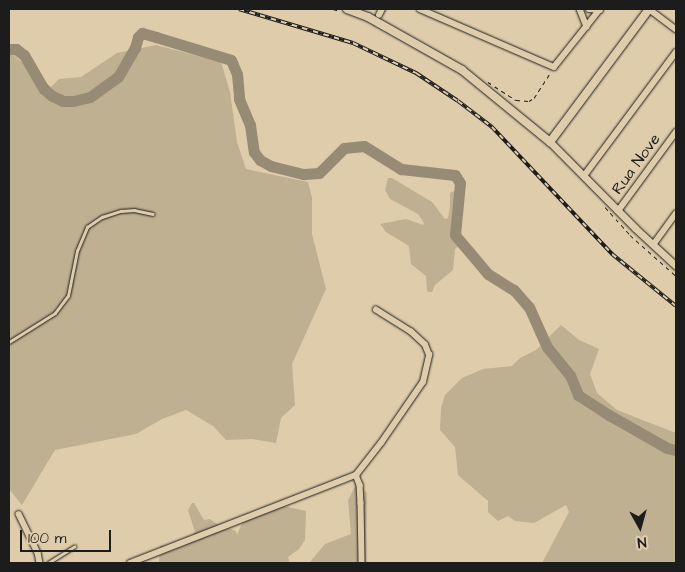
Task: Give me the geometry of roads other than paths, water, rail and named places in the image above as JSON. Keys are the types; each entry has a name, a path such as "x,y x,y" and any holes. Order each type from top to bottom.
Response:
{"main road":[{"path":"344,10 368,17 462,70 550,142 649,9"}],"street":[{"path":"420,9 554,67 600,9"},
{"path":"580,9 587,27"},
{"path":"589,9 600,9"},
{"path":"649,9 676,29"},
{"path":"584,176 676,52"},
{"name":"Rua Nove","path":"618,211 676,132"},
{"path":"550,142 676,266"},
{"path":"653,245 676,213"},
{"path":"130,563 356,475 381,443 423,382 429,355 425,345 411,332 376,310"},
{"path":"356,475 360,485 362,563"},
{"path":"18,514 38,553 40,563"}],"lane":[{"path":"9,342 55,313 68,296 77,251 87,227 102,217 122,211 134,210 153,214"},
{"path":"48,563 74,547"}],"waterway":[{"path":"9,49 16,49 24,55 44,89 52,96 63,101 73,101 90,97 118,77 135,48 138,37 142,33 231,60 237,74 239,99 250,125 254,152 260,160 271,166 304,174 319,173 344,148 364,146 401,169 455,175 460,183 455,235 488,274 514,290 529,307 547,347 570,375 578,395 667,448 676,450"}],"railway":[{"path":"239,9 353,43 416,73 458,101 492,127 612,254 676,306"}]}
